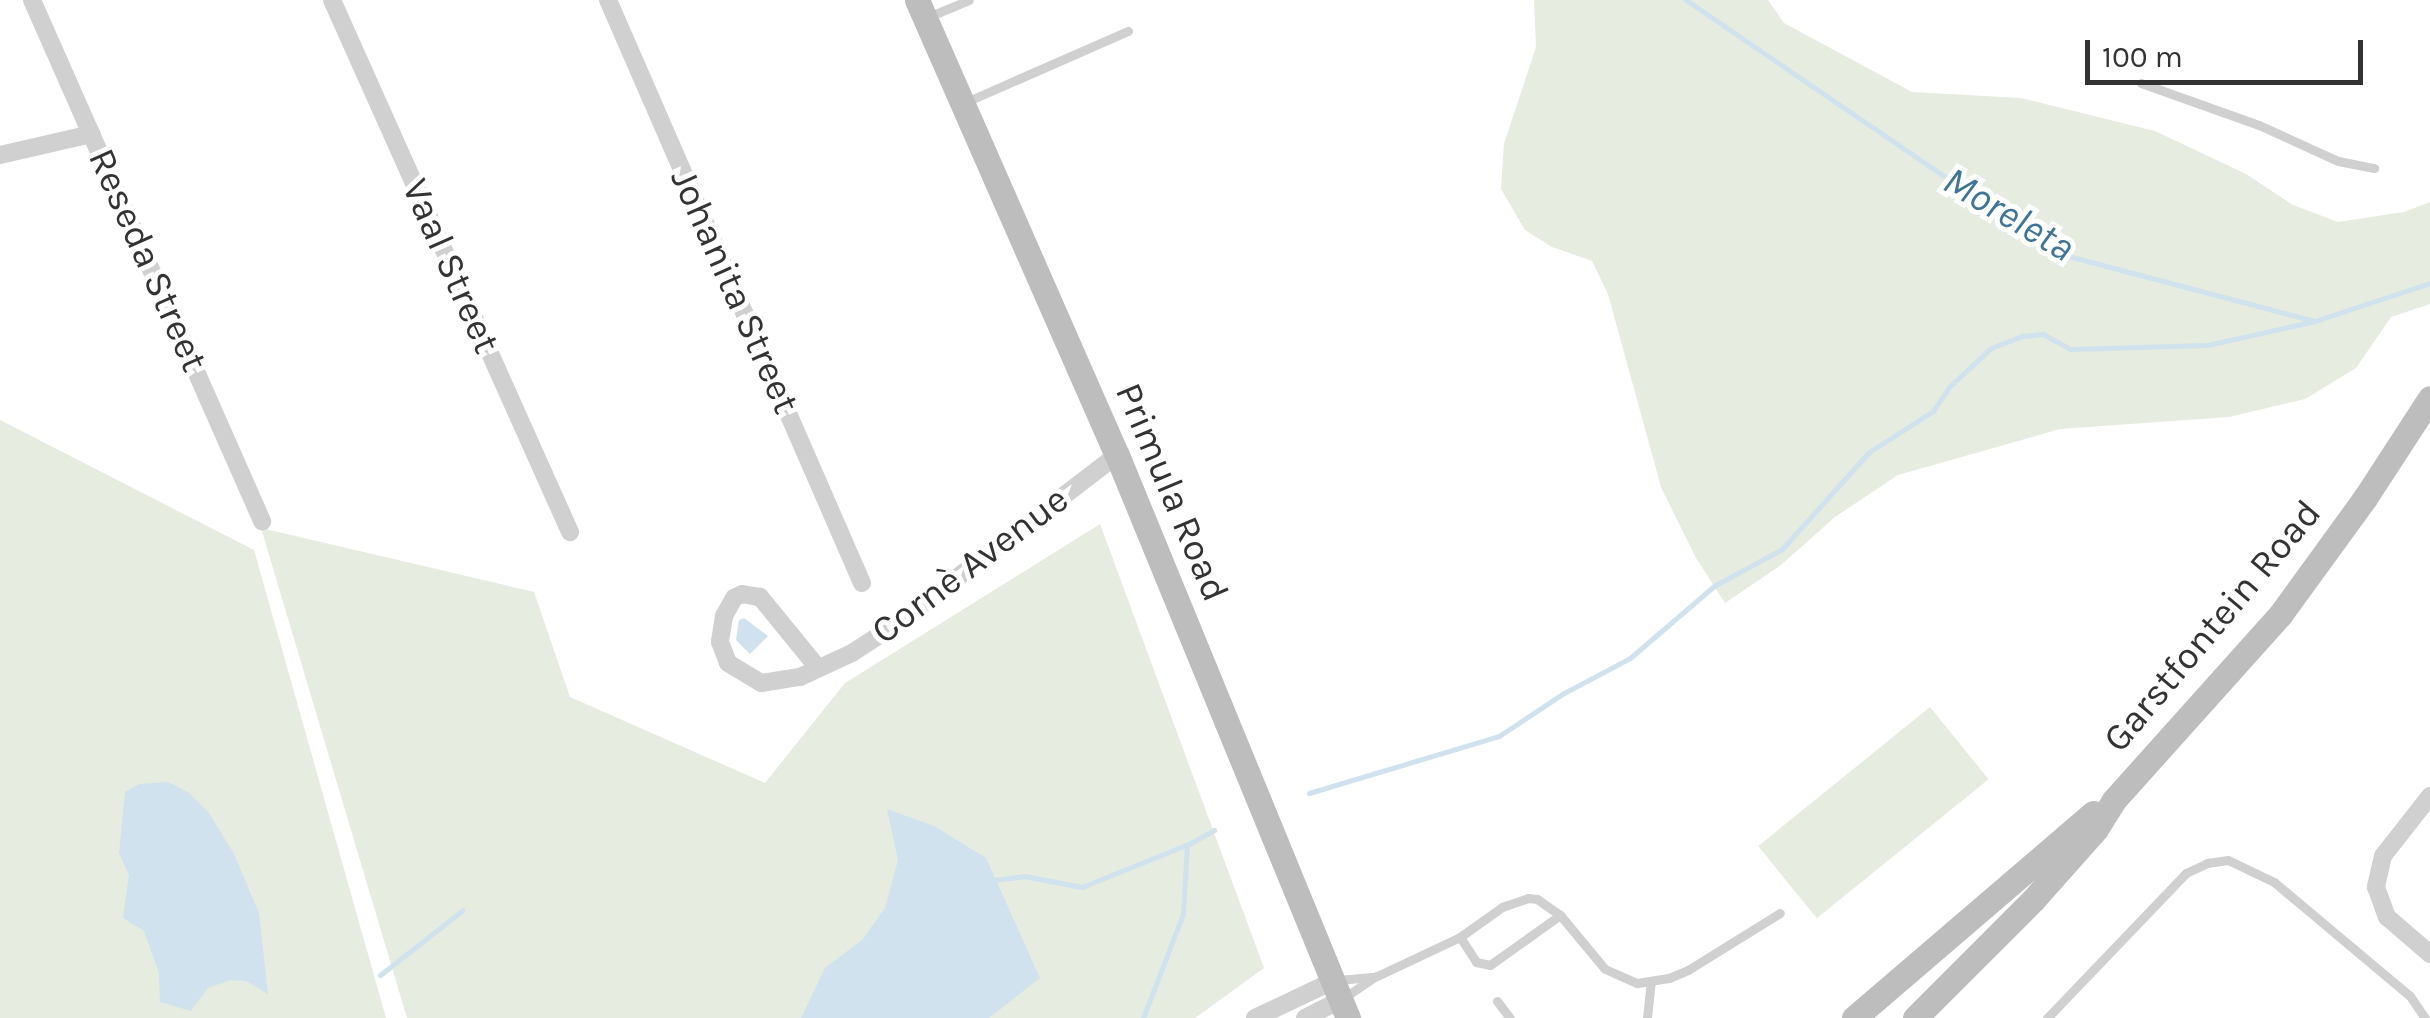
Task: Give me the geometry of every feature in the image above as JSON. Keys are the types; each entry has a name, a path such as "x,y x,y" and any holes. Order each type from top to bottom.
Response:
{"main road":[{"name":"Primula Road","path":"921,9 1117,454 1340,1000"},
{"name":"Garstfontein Road","path":"1915,1018 2033,900 2096,829 2114,800 2280,615 2365,498 2430,398"},
{"name":"Garstfontein Road","path":"1854,1018 1964,928 2086,818 2114,800"}],"street":[{"name":"Reseda Street","path":"32,0 262,521"},
{"name":"Vaal Street","path":"332,0 570,532"},
{"name":"Johanita Street","path":"608,0 862,583"},
{"path":"0,155 92,134"},
{"name":"Cornè Avenue","path":"818,668 760,597 742,594 734,598 724,616 720,642 728,663 738,672 774,684 818,668 898,624 1117,454"},
{"path":"2430,796 2383,856 2376,876 2378,898 2387,917 2430,954"},
{"path":"1256,1018 1340,1000"},
{"path":"1304,1018 1340,1000"}],"lane":[{"path":"921,9 964,1"},
{"path":"962,104 1128,31"},
{"path":"2141,83 2260,125 2338,161 2374,168"},
{"path":"2047,1018 2186,873 2207,862 2228,860 2274,882 2410,996 2425,1018"},
{"path":"1340,1000 1375,977 1460,937 1514,900 1537,899 1560,916 1618,978 1651,982 1688,970 1780,913"},
{"path":"1460,937 1476,962 1490,965 1560,916"},
{"path":"1340,1000 1375,977"},
{"path":"1647,1018 1651,982"},
{"path":"1497,1001 1510,1018"}],"shaded area":[{"path":"1534,0 1768,0 1784,23 1912,92 2021,98 2155,131 2246,174 2293,205 2338,222 2404,212 2430,202 2430,304 2391,317 2356,368 2305,399 2229,417 2060,429 1898,475 1835,517 1781,565 1725,603 1696,558 1661,487 1608,294 1592,261 1552,247 1525,230 1501,189 1504,144 1536,47"},
{"path":"0,420 254,550 386,1018 0,1018"},
{"path":"1100,524 1264,968 1195,1018 407,1018 261,528 534,592 570,697 765,783 845,683"},
{"path":"1930,707 1989,779 1817,918 1758,846"}],"water":[{"path":"744,618 768,636 750,654 736,640 739,620"},
{"path":"168,782 189,793 209,813 234,854 259,913 268,994 246,981 230,980 208,988 191,1011 160,1002 159,973 144,931 123,918 129,875 119,853 125,792 140,784"},
{"path":"887,809 934,826 986,858 1040,978 989,1018 801,1018 825,968 862,940 885,908 898,860"}],"waterway":[{"name":"Moreleta","path":"1686,0 2057,253 2315,321 2430,283"},
{"path":"1309,793 1499,736 1564,693 1630,658 1714,586 1782,549 1869,452 1933,411 1949,387 1991,348 2023,336 2043,334 2070,349 2208,345 2315,321"},
{"path":"1143,1018 1183,914 1187,845 1214,830"},
{"path":"993,880 1024,876 1082,887 1186,845"},
{"path":"380,975 463,910"}]}
